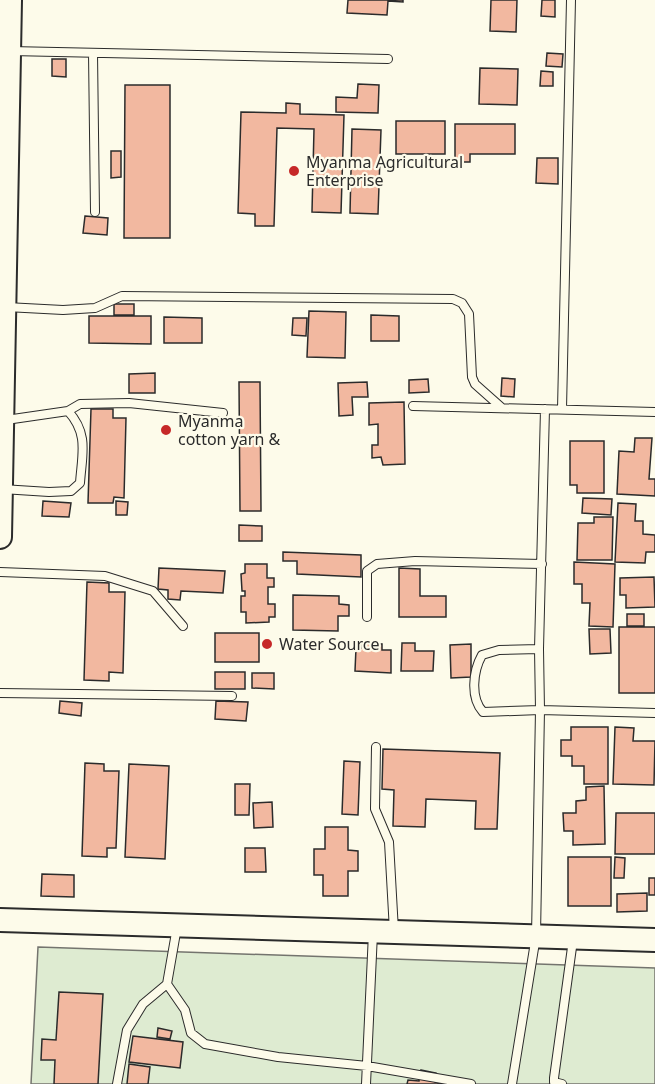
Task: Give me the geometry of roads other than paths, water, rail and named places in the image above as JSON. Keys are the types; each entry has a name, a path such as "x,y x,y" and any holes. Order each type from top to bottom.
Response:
{"main road":[{"path":"0,537 5,51 10,0"},
{"path":"0,920 655,940"}],"lane":[{"path":"562,409 571,0"},
{"path":"5,51 388,59"},
{"path":"93,53 95,212"},
{"path":"4,307 63,310 95,308 122,296 453,299 462,303 469,314 472,377 475,384 502,408"},
{"path":"2,421 68,411 80,404 129,403 224,413"},
{"path":"413,406 655,412"},
{"path":"512,1084 536,936 539,649 545,409"},
{"path":"0,489 71,491 80,483 83,447 79,423 68,411"},
{"path":"367,616 367,571 377,564 415,561 542,564"},
{"path":"0,572 105,576 153,591 183,626"},
{"path":"539,649 499,650 482,655 476,666 475,682 477,705 483,712 540,710 655,713"},
{"path":"0,693 232,696"},
{"path":"366,1084 384,932 389,842 375,809 376,747"},
{"path":"117,1084 127,1030 143,1004 167,984 177,925"},
{"path":"562,1084 554,1082 554,1078 573,937"},
{"path":"167,984 186,1010 191,1033 205,1044 278,1057 367,1066 471,1084"}],"place":[{"name":"Myanma Agricultural Enterprise","path":"294,171"},
{"name":"Myanma cotton yarn &","path":"166,430"},
{"name":"Water Source","path":"267,644"}]}
